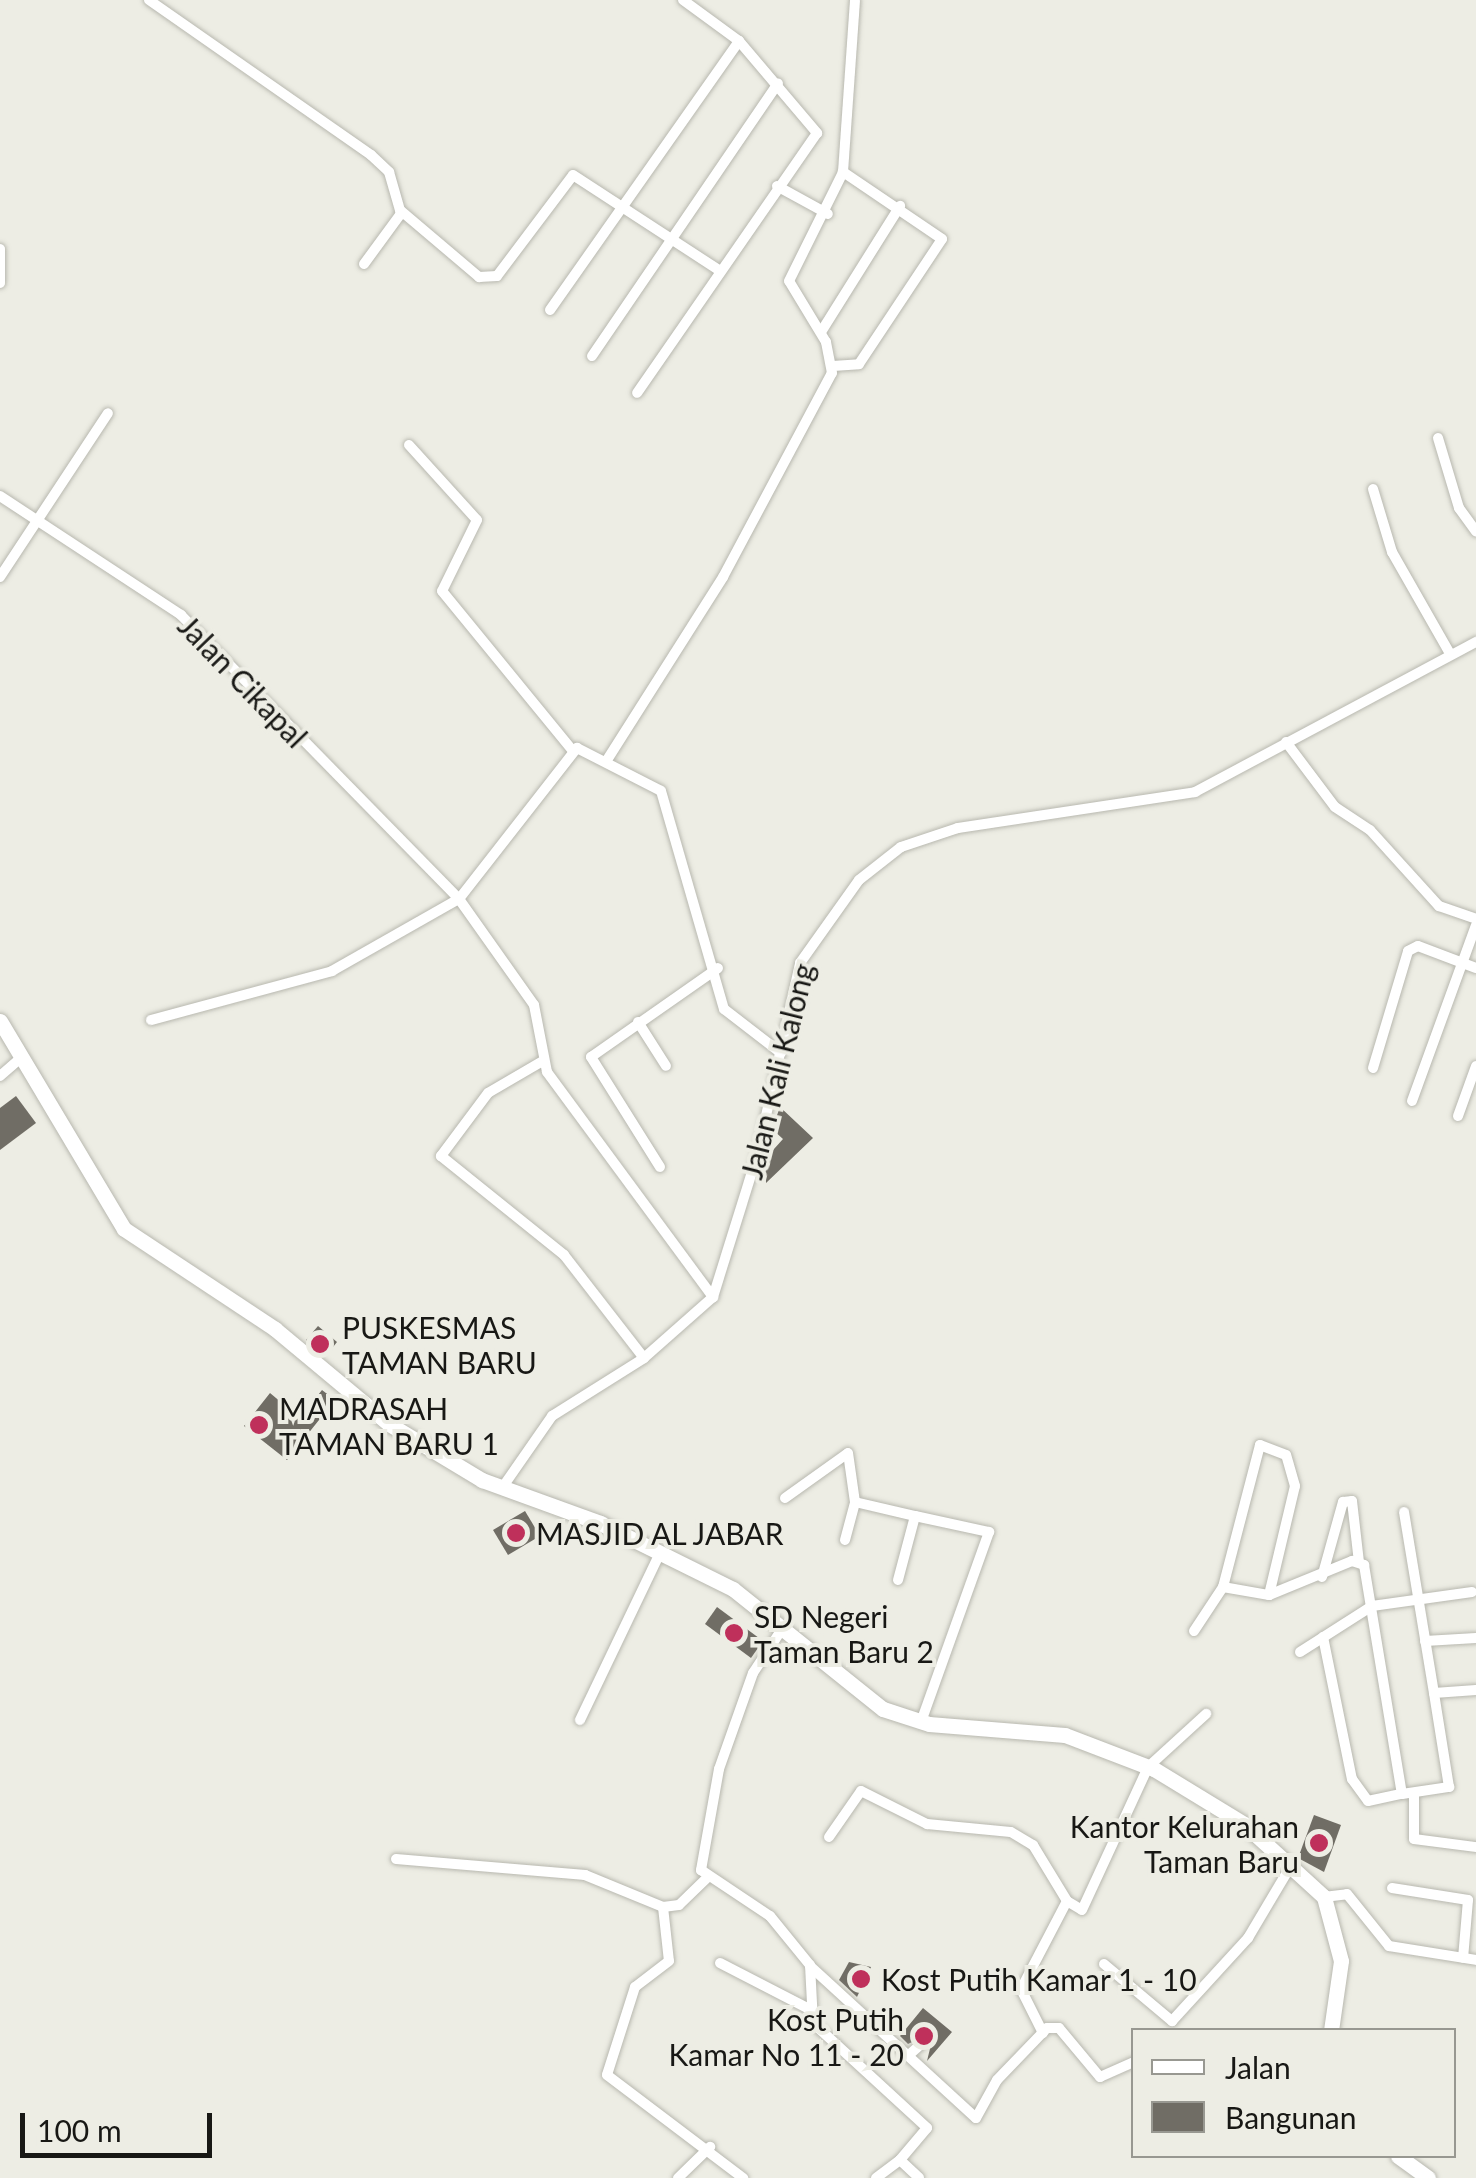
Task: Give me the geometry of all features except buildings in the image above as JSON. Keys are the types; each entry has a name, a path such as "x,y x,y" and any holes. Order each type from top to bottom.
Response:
{"street":[{"path":"150,0 371,155 402,212 489,279 573,175 719,270"},
{"path":"637,393 818,128 739,40 683,0"},
{"path":"608,760 723,577 833,366 821,332 796,306 789,281 828,214 844,172 856,0"},
{"path":"550,310 739,40"},
{"path":"592,356 778,83"},
{"path":"833,366 859,364 941,242 900,206 844,172"},
{"path":"778,186 828,214"},
{"path":"821,332 900,206"},
{"path":"364,264 402,212"},
{"path":"0,248 0,283"},
{"path":"0,576 31,518 108,413"},
{"path":"1438,438 1458,508 1476,531"},
{"path":"410,445 476,520 442,591 572,750 608,760 665,798 731,1020 781,1053"},
{"path":"1373,489 1392,552 1449,652"},
{"name":"Jalan Cikapal","path":"0,496 181,615 460,900 534,1005 540,1062"},
{"name":"Jalan Kali Kalong","path":"713,1296 781,1053 800,963 834,906 901,847 1016,815 1194,792 1449,652 1476,642"},
{"path":"1286,742 1335,806 1362,822 1440,906 1475,922 1458,961 1412,1100"},
{"path":"151,1020 332,971 460,900 502,855 572,750"},
{"path":"1373,1068 1408,951 1476,968"},
{"path":"660,1167 590,1059 718,968"},
{"path":"0,1021 124,1229 275,1329 368,1410 502,1488 660,1553 784,1626 836,1680 921,1722 1035,1729 1148,1768 1293,1863 1324,1897 1341,1961 1331,2028"},
{"path":"638,1022 666,1066"},
{"path":"0,1076 22,1057"},
{"path":"502,1488 552,1416 644,1358 713,1296 540,1062 488,1092 441,1156 564,1255 644,1358"},
{"path":"1458,1116 1476,1066"},
{"path":"1194,1631 1223,1587 1260,1445 1286,1454 1296,1486 1269,1595"},
{"path":"785,1498 848,1453 855,1502 845,1540"},
{"path":"1322,1577 1343,1502 1352,1501 1359,1562 1372,1606 1414,1839 1476,1847"},
{"path":"855,1502 990,1535 921,1722"},
{"path":"1323,1637 1352,1779 1368,1801 1449,1787 1404,1512"},
{"path":"898,1580 914,1516"},
{"path":"580,1720 660,1553"},
{"path":"1223,1587 1269,1595 1359,1562"},
{"path":"1300,1652 1372,1606 1472,1592"},
{"path":"784,1626 753,1673 719,1769 699,1861 708,1877 754,1900 810,1965 976,2118 996,2080 1043,2034 1059,2028 1107,2080 1131,2064"},
{"path":"1425,1641 1476,1638"},
{"path":"1434,1693 1476,1690"},
{"path":"829,1837 864,1792 926,1824 1021,1835 1077,1911 1090,1905 1148,1768 1206,1714"},
{"path":"396,1858 585,1876 663,1907 679,1905 708,1877"},
{"path":"1104,1964 1168,2026 1248,1938 1293,1863"},
{"path":"1392,1888 1468,1900 1463,1958"},
{"path":"1324,1897 1347,1894 1389,1946 1476,1960"},
{"path":"1043,2034 1021,1990 1067,1902"},
{"path":"663,1907 669,1961 636,1988 607,2076 710,2147 742,2178"},
{"path":"720,1963 810,2010"},
{"path":"810,1965 813,2023 926,2128 900,2160 876,2178"},
{"path":"910,2054 928,2038"},
{"path":"678,2178 710,2147"},
{"path":"1401,2158 1428,2178"},
{"path":"900,2160 919,2178"}],"place":[{"name":"PUSKESMAS TAMAN BARU","path":"320,1344"},
{"name":"MADRASAH TAMAN BARU 1","path":"259,1425"},
{"name":"MASJID AL JABAR","path":"516,1533"},
{"name":"SD Negeri Taman Baru 2","path":"734,1633"},
{"name":"Kantor Kelurahan Taman Baru","path":"1319,1843"},
{"name":"Kost Putih Kamar 1 - 10","path":"861,1979"},
{"name":"Kost Putih Kamar No 11 - 20","path":"924,2036"}]}
